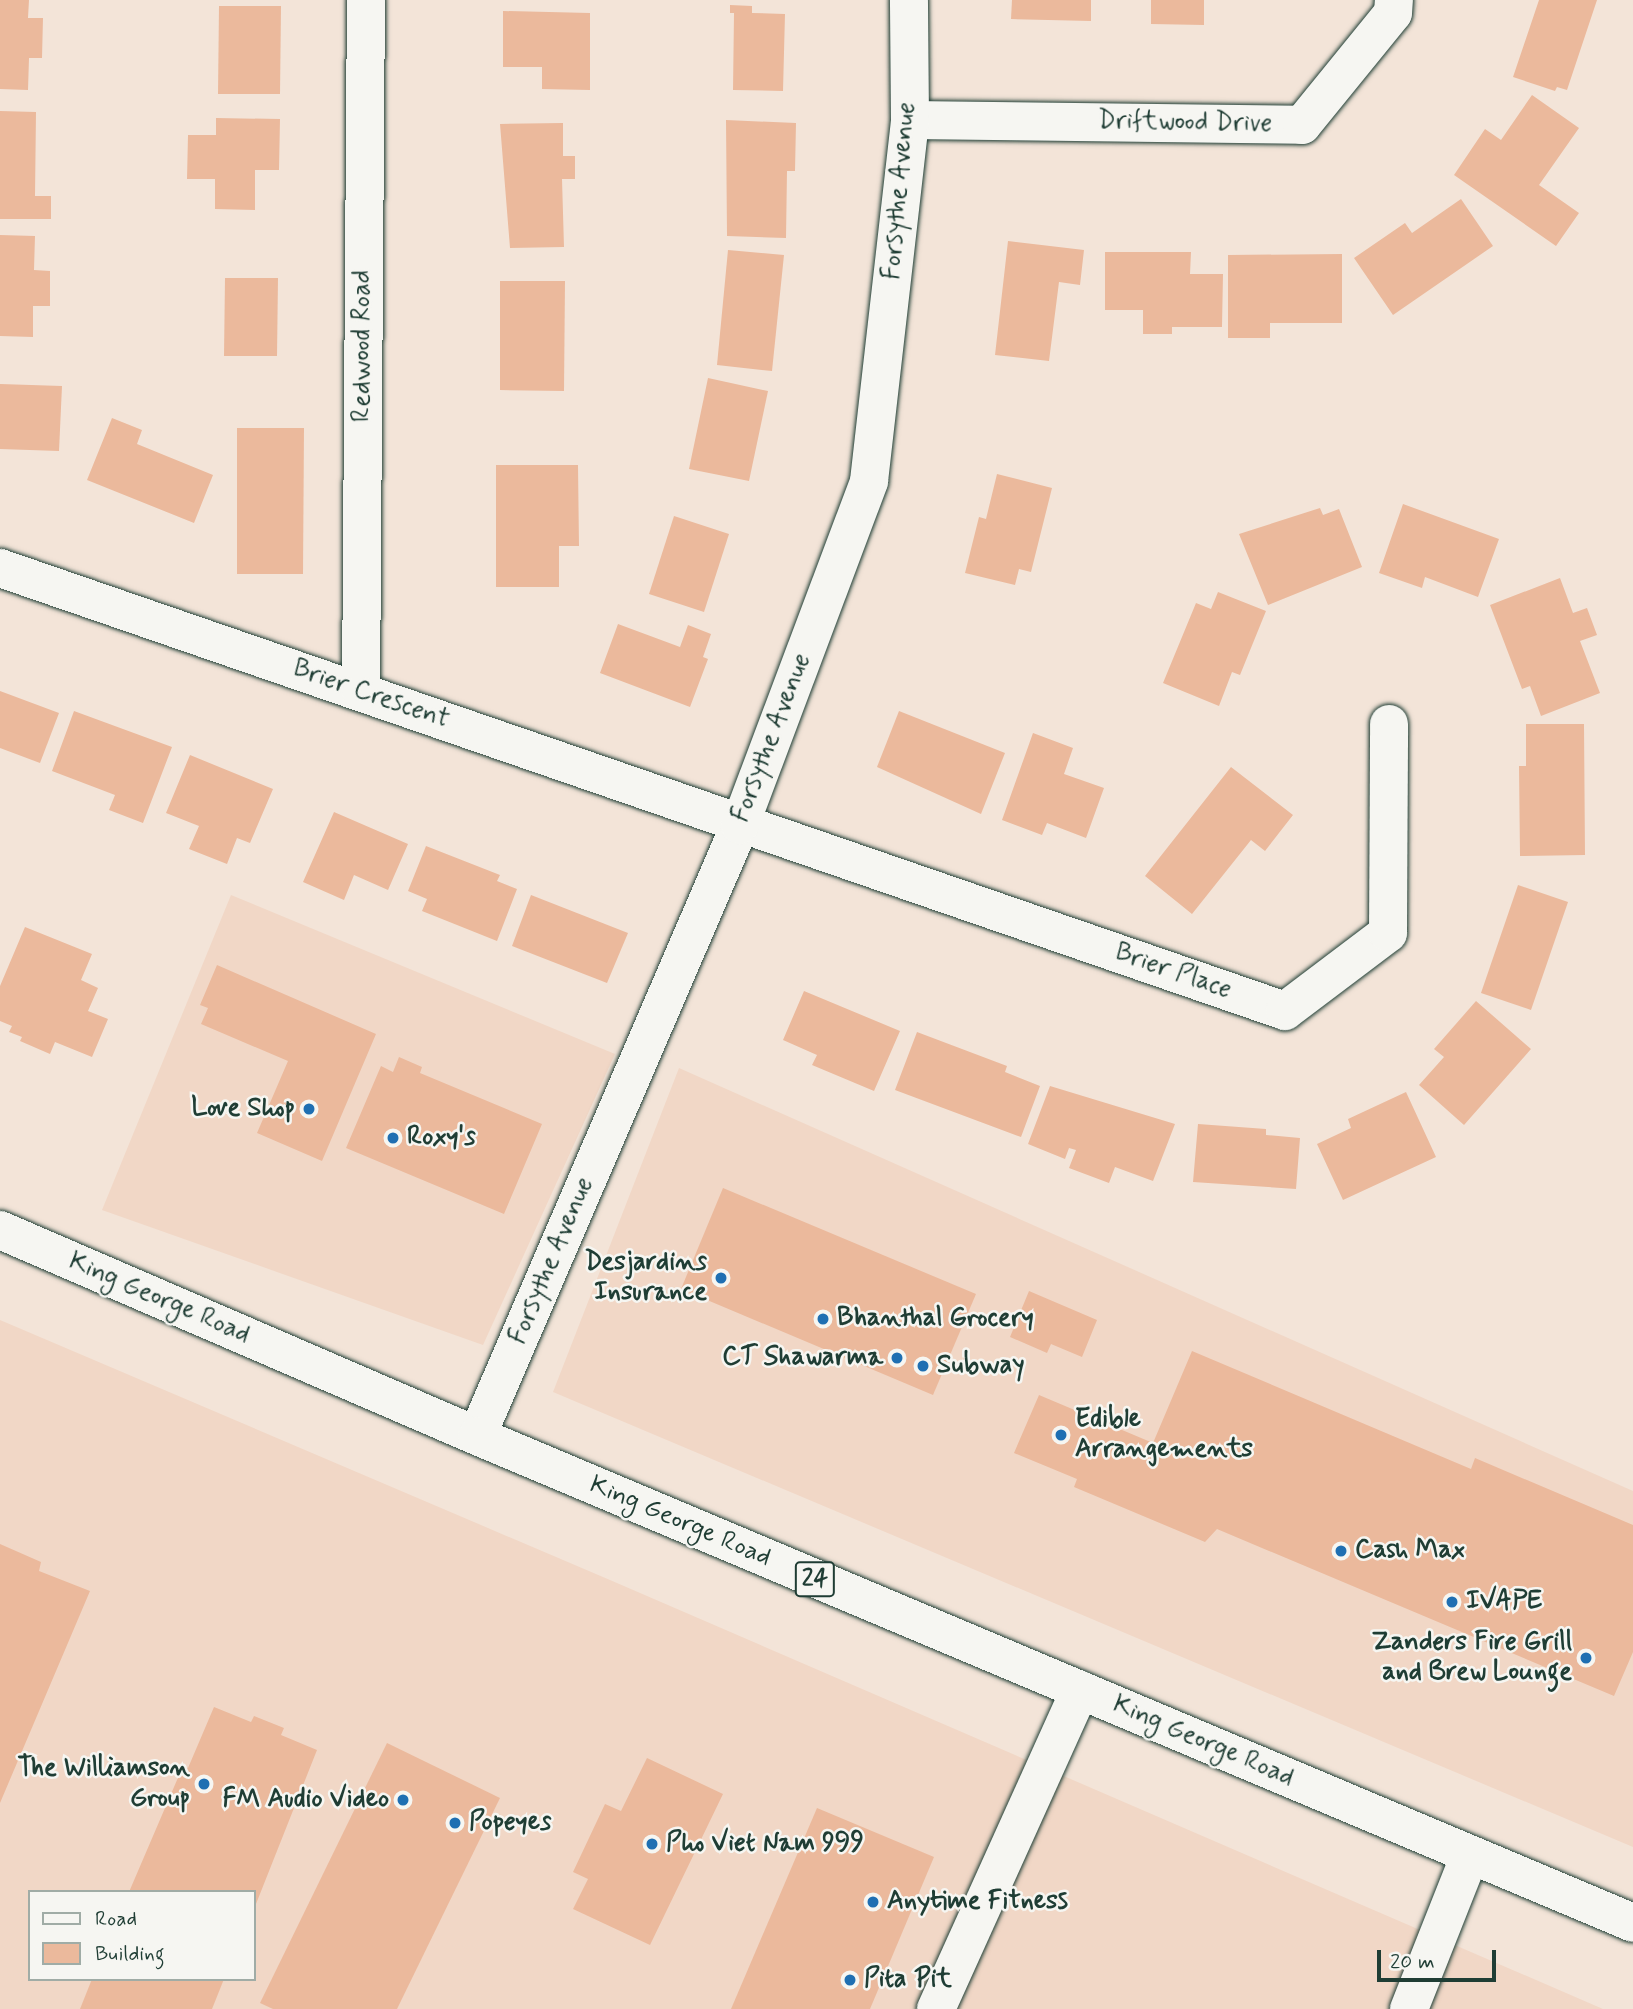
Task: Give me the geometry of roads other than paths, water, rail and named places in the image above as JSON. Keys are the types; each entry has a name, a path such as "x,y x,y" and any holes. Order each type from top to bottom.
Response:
{"street":[{"name":"Redwood Road","path":"361,691 366,0"},
{"name":"Forsythe Avenue","path":"477,1436 740,825 869,481 910,120 909,0"},
{"name":"Driftwood Drive","path":"910,120 1302,125 1393,13 1394,0"},
{"name":"Brier Crescent","path":"0,568 361,691 740,825"},
{"name":"Brier Place","path":"740,825 1285,1011 1388,933 1390,724"},
{"name":"King George Road","path":"0,1230 477,1436 1633,1923"},
{"path":"936,2009 1080,1690"},
{"path":"1409,2009 1469,1854"}],"place":[{"name":"Love Shop","path":"309,1109"},
{"name":"Roxy's","path":"393,1138"},
{"name":"Desjardins Insurance","path":"721,1278"},
{"name":"Bhanthal Grocery","path":"823,1319"},
{"name":"CT Shawarma","path":"897,1358"},
{"name":"Subway","path":"923,1366"},
{"name":"Edible Arrangements","path":"1061,1435"},
{"name":"Cash Max","path":"1341,1551"},
{"name":"IVAPE","path":"1452,1602"},
{"name":"Zanders Fire Grill and Brew Lounge","path":"1586,1658"},
{"name":"The Williamson Group","path":"204,1784"},
{"name":"FM Audio Video","path":"403,1800"},
{"name":"Popeyes","path":"455,1823"},
{"name":"Pho Viet Nam 999","path":"652,1844"},
{"name":"Anytime Fitness","path":"873,1902"},
{"name":"Pita Pit","path":"850,1980"}]}
